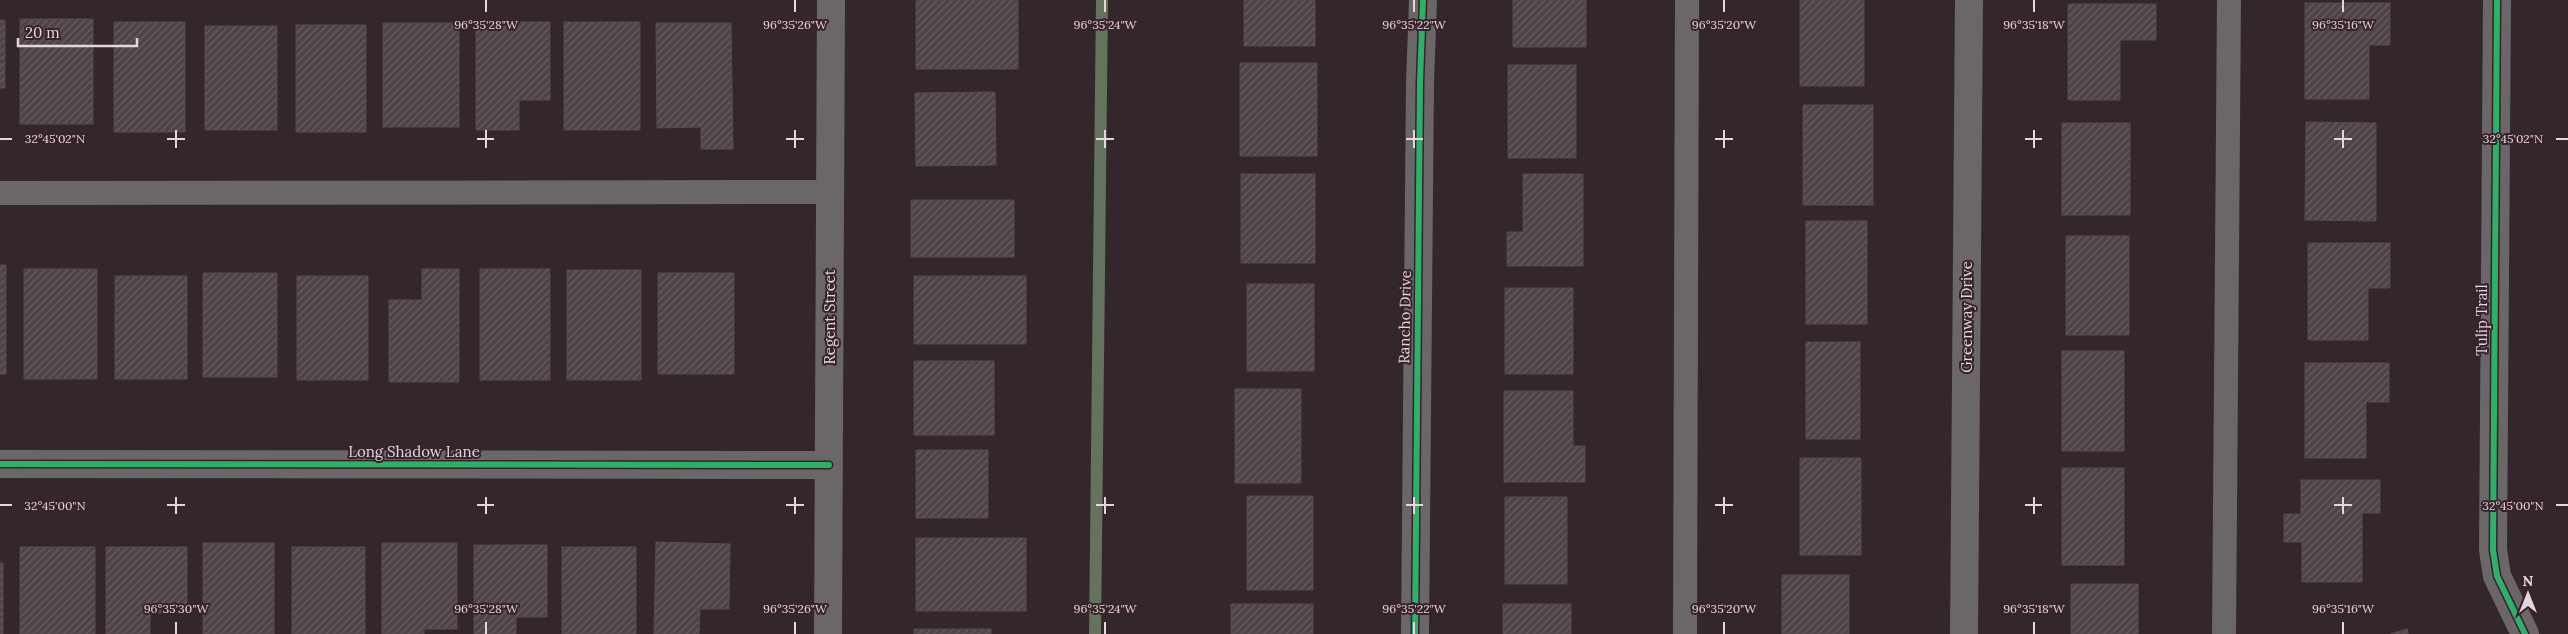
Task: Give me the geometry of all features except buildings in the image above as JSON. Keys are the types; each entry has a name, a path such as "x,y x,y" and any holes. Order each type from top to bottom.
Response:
{"street":[{"name":"Regent Street","path":"828,634 830,0"},
{"name":"Rancho Drive","path":"1415,634 1420,82 1423,0"},
{"name":"Greenway Drive","path":"1964,634 1969,0"},
{"name":"Tulip Trail","path":"2497,0 2494,550 2497,576 2525,634"},
{"name":"Long Shadow Lane","path":"0,464 829,465"}],"lane":[{"path":"1685,634 1687,0"},
{"path":"2224,634 2229,0"},
{"path":"0,194 830,192"}],"waterway":[{"path":"1095,634 1102,0"}],"cycle path":[{"path":"1415,634 1420,82 1423,0"},
{"path":"2497,0 2493,550 2497,576 2525,634"},
{"path":"0,464 829,465"}]}
